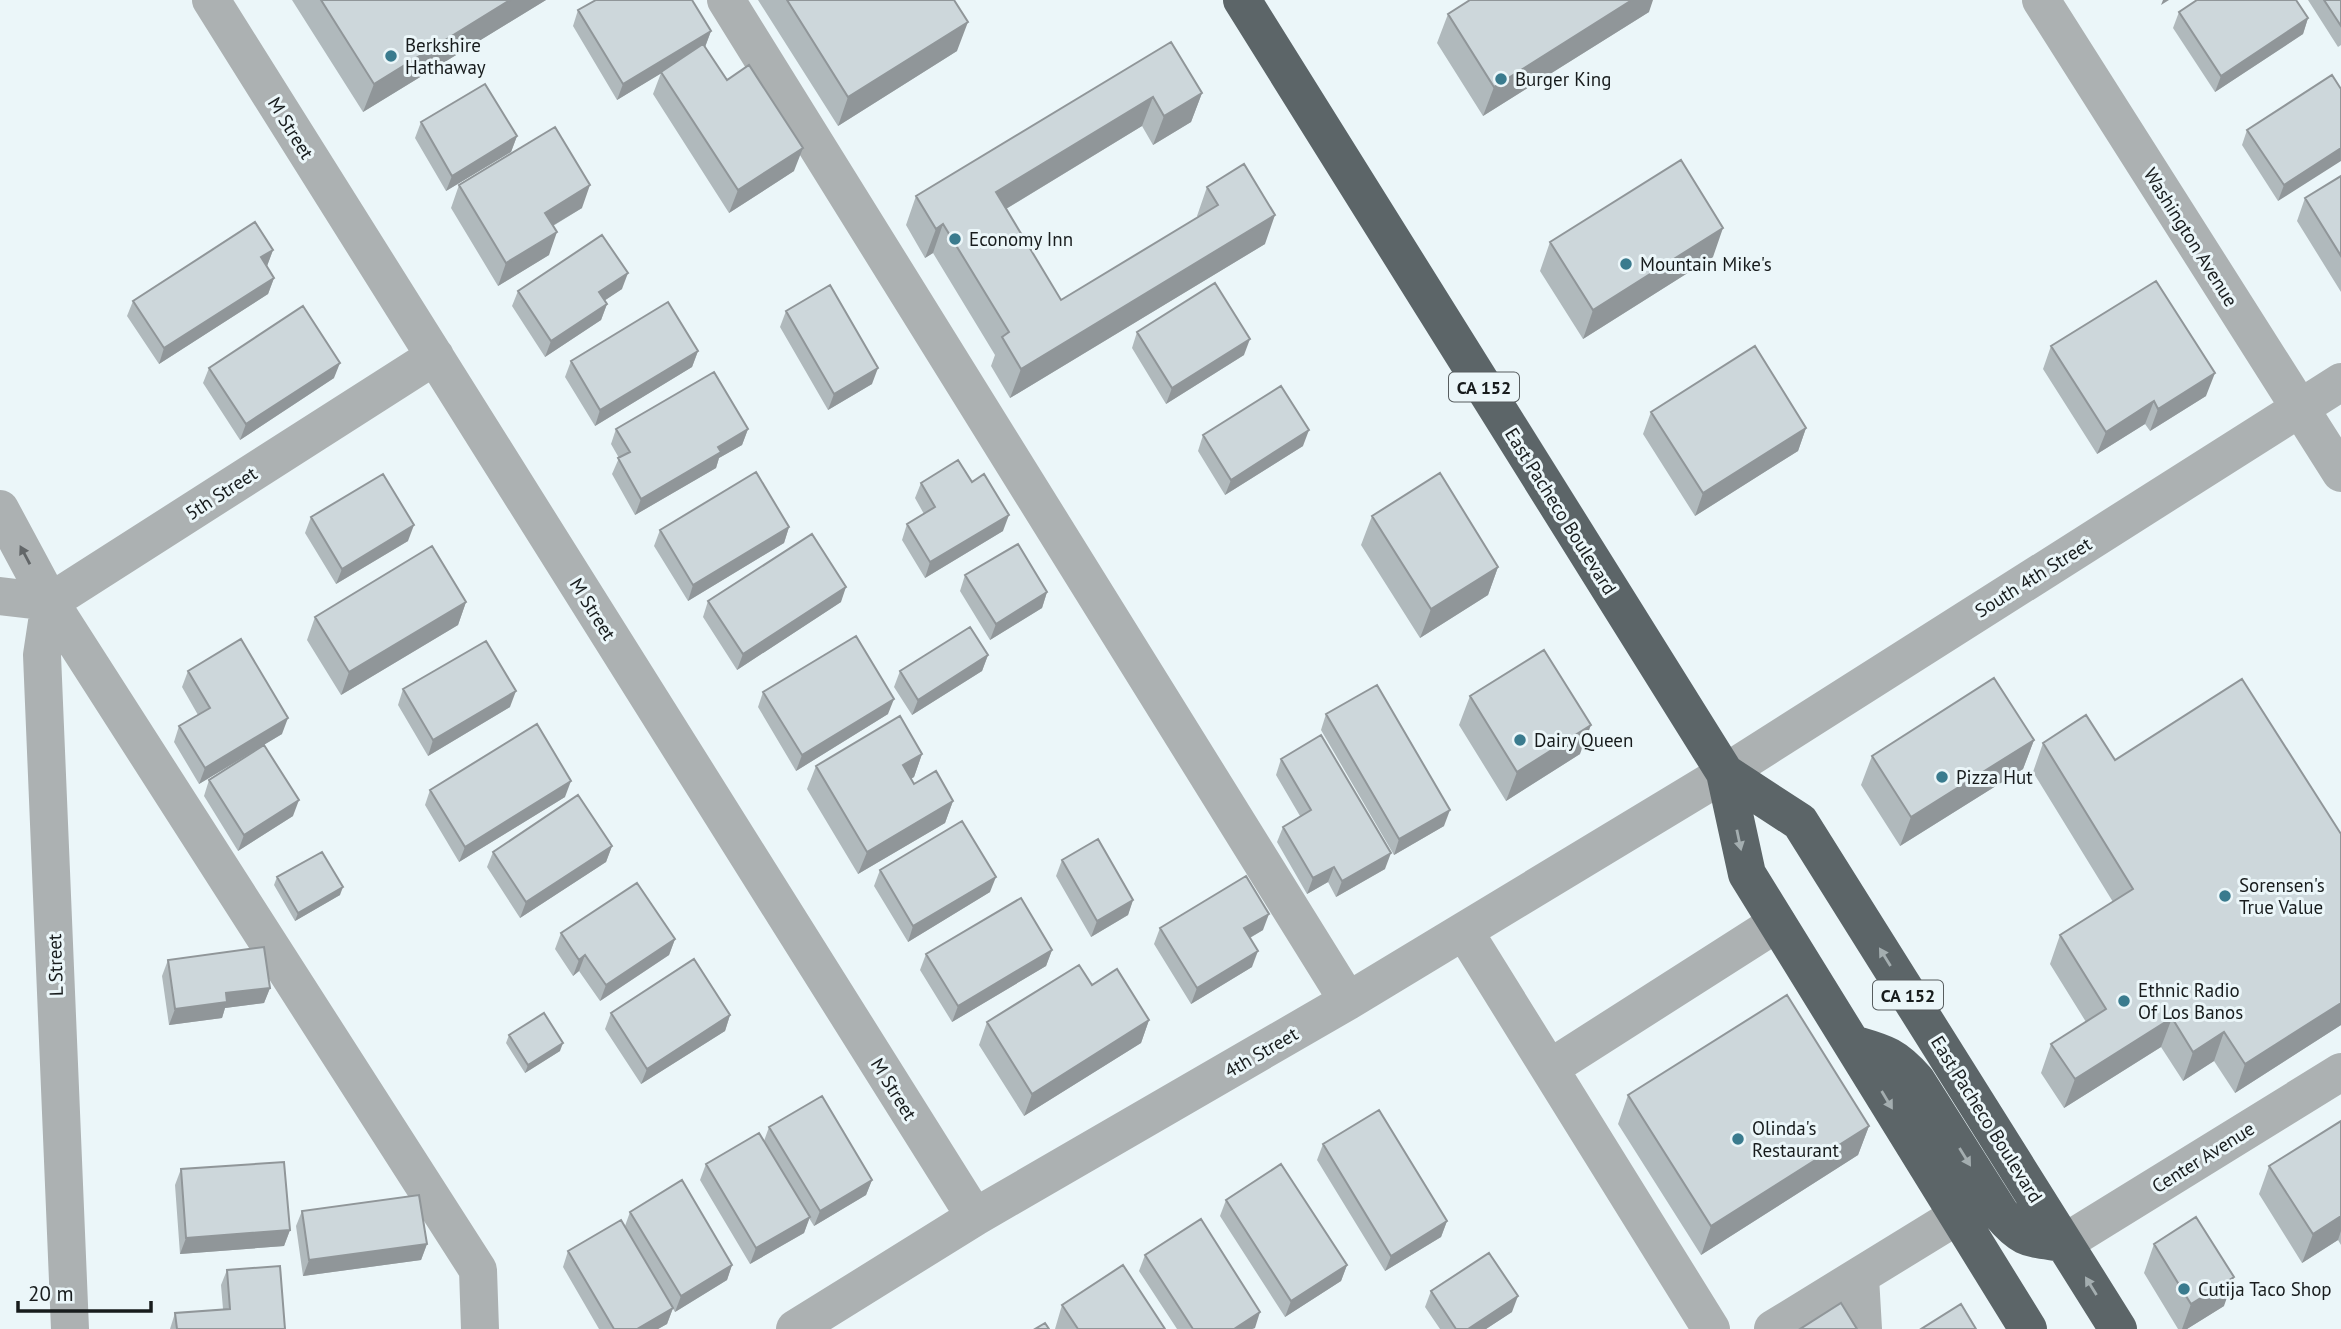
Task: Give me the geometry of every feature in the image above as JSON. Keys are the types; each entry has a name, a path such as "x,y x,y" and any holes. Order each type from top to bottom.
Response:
{"highway":[{"name":"East Pacheco Boulevard","path":"1242,0 1725,774 1746,874 2028,1329"},
{"name":"East Pacheco Boulevard","path":"1725,774 1800,822 2064,1243"},
{"path":"1853,1044 1885,1053 1900,1062 1916,1080 2000,1213 2014,1230 2030,1238 2064,1243"},
{"name":"CA 152","path":"2064,1243 2118,1329"}],"street":[{"name":"M Street","path":"211,0 975,1217"},
{"path":"726,0 1348,1001"},
{"name":"Washington Avenue","path":"2041,0 2341,474"},
{"name":"5th Street","path":"51,602 435,356"},
{"name":"South 4th Street","path":"1725,774 2341,382"},
{"path":"0,509 51,602 478,1270 480,1329"},
{"path":"0,596 51,602"},
{"name":"L Street","path":"51,602 42,655 70,1329"},
{"name":"4th Street","path":"795,1329 975,1217 1348,1001 1725,774"},
{"path":"1550,1068 1777,923"},
{"path":"1464,931 1711,1329"},
{"name":"Center Avenue","path":"2064,1243 2341,1072"},
{"path":"1773,1329 1957,1216"},
{"path":"1860,1277 1863,1329"}],"building":[{"path":"321,0 510,0 374,84"},
{"path":"596,0 692,0 711,31 623,84 578,10"},
{"path":"787,0 954,0 968,22 848,97"},
{"path":"1470,0 1632,0 1494,87 1448,14"},
{"path":"2197,0 2296,0 2308,18 2221,76 2179,12"},
{"path":"2324,0 2341,0 2341,26"},
{"path":"1171,42 1202,93 1164,116 1153,97 996,192 1061,300 1218,205 1207,187 1244,164 1275,215 1021,369 1002,337 1009,332 943,224 936,229 916,196"},
{"path":"703,44 727,80 749,65 803,148 738,190 661,72"},
{"path":"2332,75 2341,89 2341,148 2284,185 2247,130"},
{"path":"485,84 517,136 452,176 421,122"},
{"path":"555,127 590,185 545,213 557,232 506,263 459,185"},
{"name":"Mountain Mike's","path":"1681,160 1723,228 1593,310 1550,242"},
{"path":"2341,176 2341,256 2305,198"},
{"path":"255,222 273,250 261,257 274,278 164,348 133,301"},
{"path":"602,235 628,273 599,292 607,304 551,341 518,291"},
{"path":"2156,281 2215,373 2158,409 2154,401 2106,432 2051,346"},
{"path":"1215,283 1250,339 1172,388 1137,332"},
{"path":"830,285 878,368 834,394 786,311"},
{"path":"668,302 698,351 600,410 571,361"},
{"path":"303,306 340,363 246,424 209,368"},
{"path":"1755,346 1806,428 1703,493 1651,412"},
{"path":"714,372 748,429 718,447 721,452 641,499 618,458 630,452 616,429"},
{"path":"1281,386 1309,430 1231,480 1203,435"},
{"path":"958,460 972,482 984,474 1009,515 930,562 907,524 935,507 921,483"},
{"path":"756,472 789,527 693,585 660,530"},
{"path":"1440,473 1498,567 1431,609 1372,516"},
{"path":"383,474 414,525 342,569 311,517"},
{"path":"812,534 846,587 743,654 708,601"},
{"path":"1018,544 1047,592 996,624 965,575"},
{"path":"432,546 466,602 349,672 315,617"},
{"path":"970,627 988,655 918,700 900,671"},
{"path":"856,636 894,699 802,755 763,692"},
{"path":"241,639 288,718 205,768 179,726 210,708 188,671"},
{"path":"486,641 516,691 433,740 403,689"},
{"path":"1544,650 1591,725 1517,772 1470,696"},
{"name":"Pizza Hut","path":"1994,678 2034,740 1911,817 1872,756"},
{"name":"Sorensen's True Value","path":"2242,679 2341,834 2341,1003 2245,1064 2224,1032 2193,1052 2172,1018 2075,1079 2051,1044 2106,1009 2060,935 2133,889 2043,743 2086,715 2115,760"},
{"path":"1377,685 1450,810 1399,839 1326,714"},
{"path":"900,716 922,754 903,765 914,784 936,771 953,801 867,852 816,766"},
{"path":"537,724 571,781 465,847 430,790"},
{"path":"1321,735 1391,853 1342,881 1334,867 1313,878 1283,827 1311,810 1281,759"},
{"path":"264,745 299,800 244,835 209,780"},
{"path":"578,795 612,846 526,902 493,852"},
{"path":"962,821 996,877 913,926 880,870"},
{"path":"1098,839 1133,900 1097,921 1062,860"},
{"path":"322,852 343,887 298,913 277,877"},
{"path":"1246,876 1269,914 1244,928 1258,951 1197,988 1160,928"},
{"path":"637,883 675,939 606,985 585,955 579,960 561,933"},
{"path":"1021,898 1052,950 958,1006 926,954"},
{"path":"264,947 270,988 226,993 227,1002 175,1009 168,960"},
{"path":"694,959 730,1015 647,1069 611,1013"},
{"path":"1079,965 1092,985 1117,969 1149,1020 1032,1094 987,1022"},
{"name":"Olinda's Restaurant","path":"1787,995 1869,1126 1711,1226 1628,1095"},
{"path":"544,1013 563,1043 528,1065 509,1035"},
{"path":"822,1096 872,1180 820,1211 769,1127"},
{"path":"1379,1110 1447,1221 1391,1256 1323,1144"},
{"path":"2341,1121 2341,1216 2313,1234 2269,1166"},
{"path":"759,1133 810,1217 756,1248 706,1164"},
{"path":"284,1162 290,1230 186,1238 181,1169"},
{"path":"1281,1164 1347,1265 1291,1301 1226,1200"},
{"path":"682,1180 732,1265 681,1296 630,1212"},
{"path":"419,1195 427,1244 309,1260 302,1211"},
{"path":"2196,1217 2234,1277 2191,1304 2154,1244"},
{"path":"1201,1219 1260,1312 1234,1329 1193,1329 1145,1255"},
{"path":"621,1220 673,1308 637,1329 614,1329 568,1251"},
{"path":"1489,1253 1518,1296 1468,1329 1456,1329 1431,1291"},
{"path":"1123,1265 1165,1329 1078,1329 1062,1305"},
{"path":"280,1266 285,1329 177,1329 175,1313 230,1309 227,1270"},
{"path":"1841,1303 1857,1329 1800,1329"},
{"path":"1961,1304 1976,1329 1921,1329"},
{"path":"1045,1323 1049,1329 1035,1329"}],"place":[{"name":"Berkshire Hathaway","path":"391,56"},
{"name":"Burger King","path":"1501,79"},
{"name":"Economy Inn","path":"955,239"},
{"name":"Mountain Mike's","path":"1626,264"},
{"name":"Dairy Queen","path":"1520,740"},
{"name":"Pizza Hut","path":"1942,777"},
{"name":"Sorensen's True Value","path":"2225,896"},
{"name":"Ethnic Radio Of Los Banos","path":"2124,1001"},
{"name":"Olinda's Restaurant","path":"1738,1139"},
{"name":"Cutija Taco Shop","path":"2184,1289"}]}
